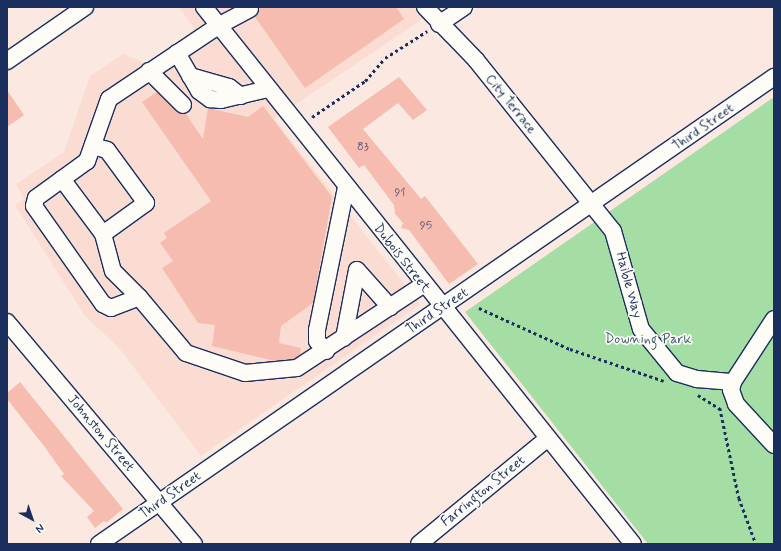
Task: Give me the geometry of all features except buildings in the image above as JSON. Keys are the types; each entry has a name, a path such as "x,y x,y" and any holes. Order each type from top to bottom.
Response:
{"street":[{"path":"9,56 85,7"},
{"name":"Dubois Street","path":"204,7 422,285 633,544"},
{"name":"City Terrace","path":"425,7 439,24 476,60 592,205"},
{"path":"439,24 464,7"},
{"path":"139,297 111,308 103,304 34,206 36,198 87,161 110,99 149,71 218,26 250,9"},
{"path":"177,53 190,76 229,87 241,96 268,89"},
{"path":"149,71 183,105"},
{"name":"Third Street","path":"99,544 592,205 774,77"},
{"path":"92,146 107,150 146,203 103,234"},
{"path":"62,179 103,234 113,271 139,297 186,353 245,373 297,368 326,351 422,285"},
{"path":"326,351 318,341 317,330 346,187"},
{"name":"Haible Way","path":"592,205 619,244 637,316 652,344 677,373 733,382"},
{"path":"344,338 357,270 390,307"},
{"path":"774,319 733,382 731,390 736,404 774,445"},
{"name":"Johnston Street","path":"7,322 194,544"},
{"name":"Farrington Street","path":"419,544 547,438"}],"path":[{"path":"312,117 365,81 384,58 439,24"},
{"path":"479,308 570,350 669,383"},
{"path":"713,380 739,498 756,544"},
{"path":"690,392 720,409"}],"shaded area":[{"path":"179,7 417,7 424,18 274,119 420,304 201,456 119,348 85,316 15,205 24,199 16,184 64,152 90,76 123,54 145,63 196,31"}],"green space":[{"name":"Downing Park","path":"774,97 774,544 648,544 465,312"}]}
